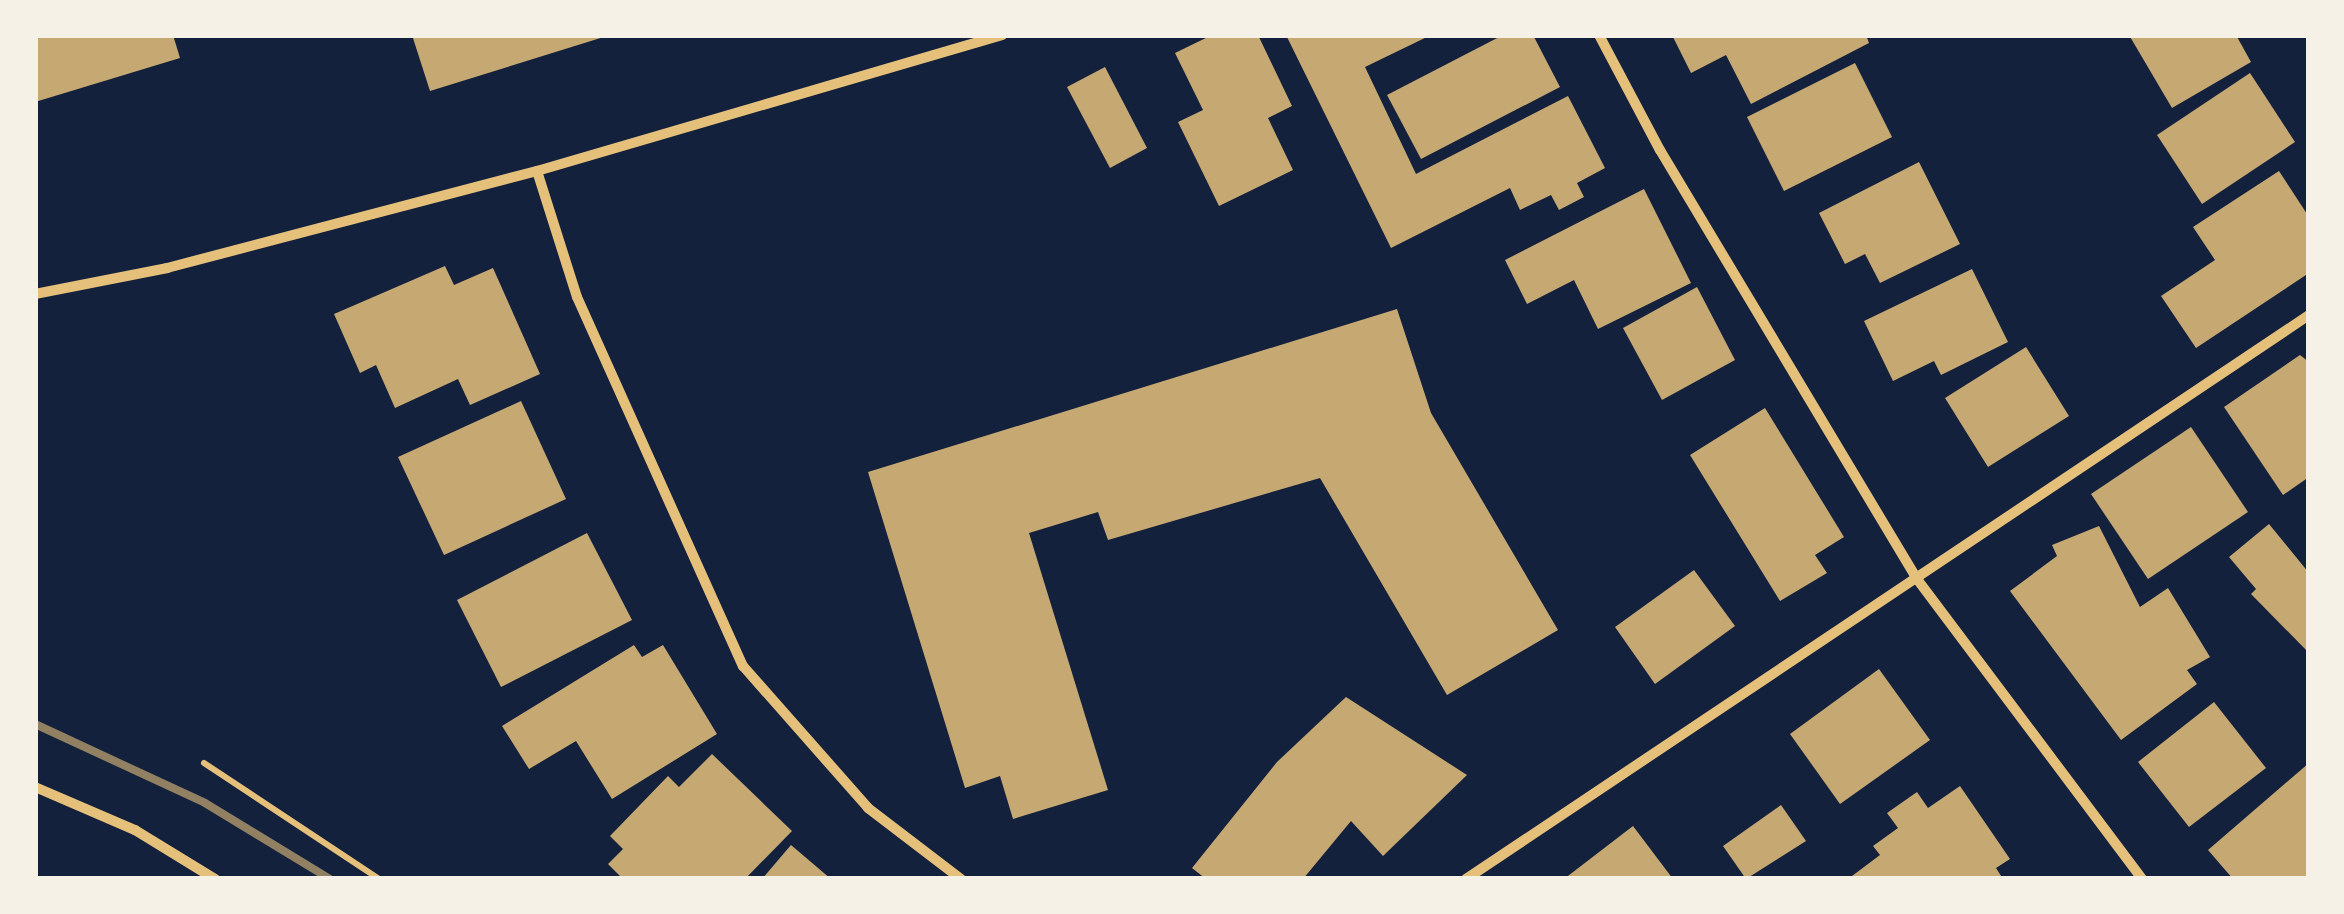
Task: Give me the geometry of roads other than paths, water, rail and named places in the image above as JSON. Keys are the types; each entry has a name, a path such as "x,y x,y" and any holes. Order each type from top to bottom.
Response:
{"street":[{"path":"35,294 167,268 537,172 1002,35"},
{"path":"1599,35 1660,150 1917,579 2142,879"},
{"path":"537,172 578,297 744,666 868,808 962,879"},
{"path":"1466,879 2309,315"},
{"path":"35,787 136,830 216,879"}],"railway":[{"path":"35,724 205,803 330,879"}]}
